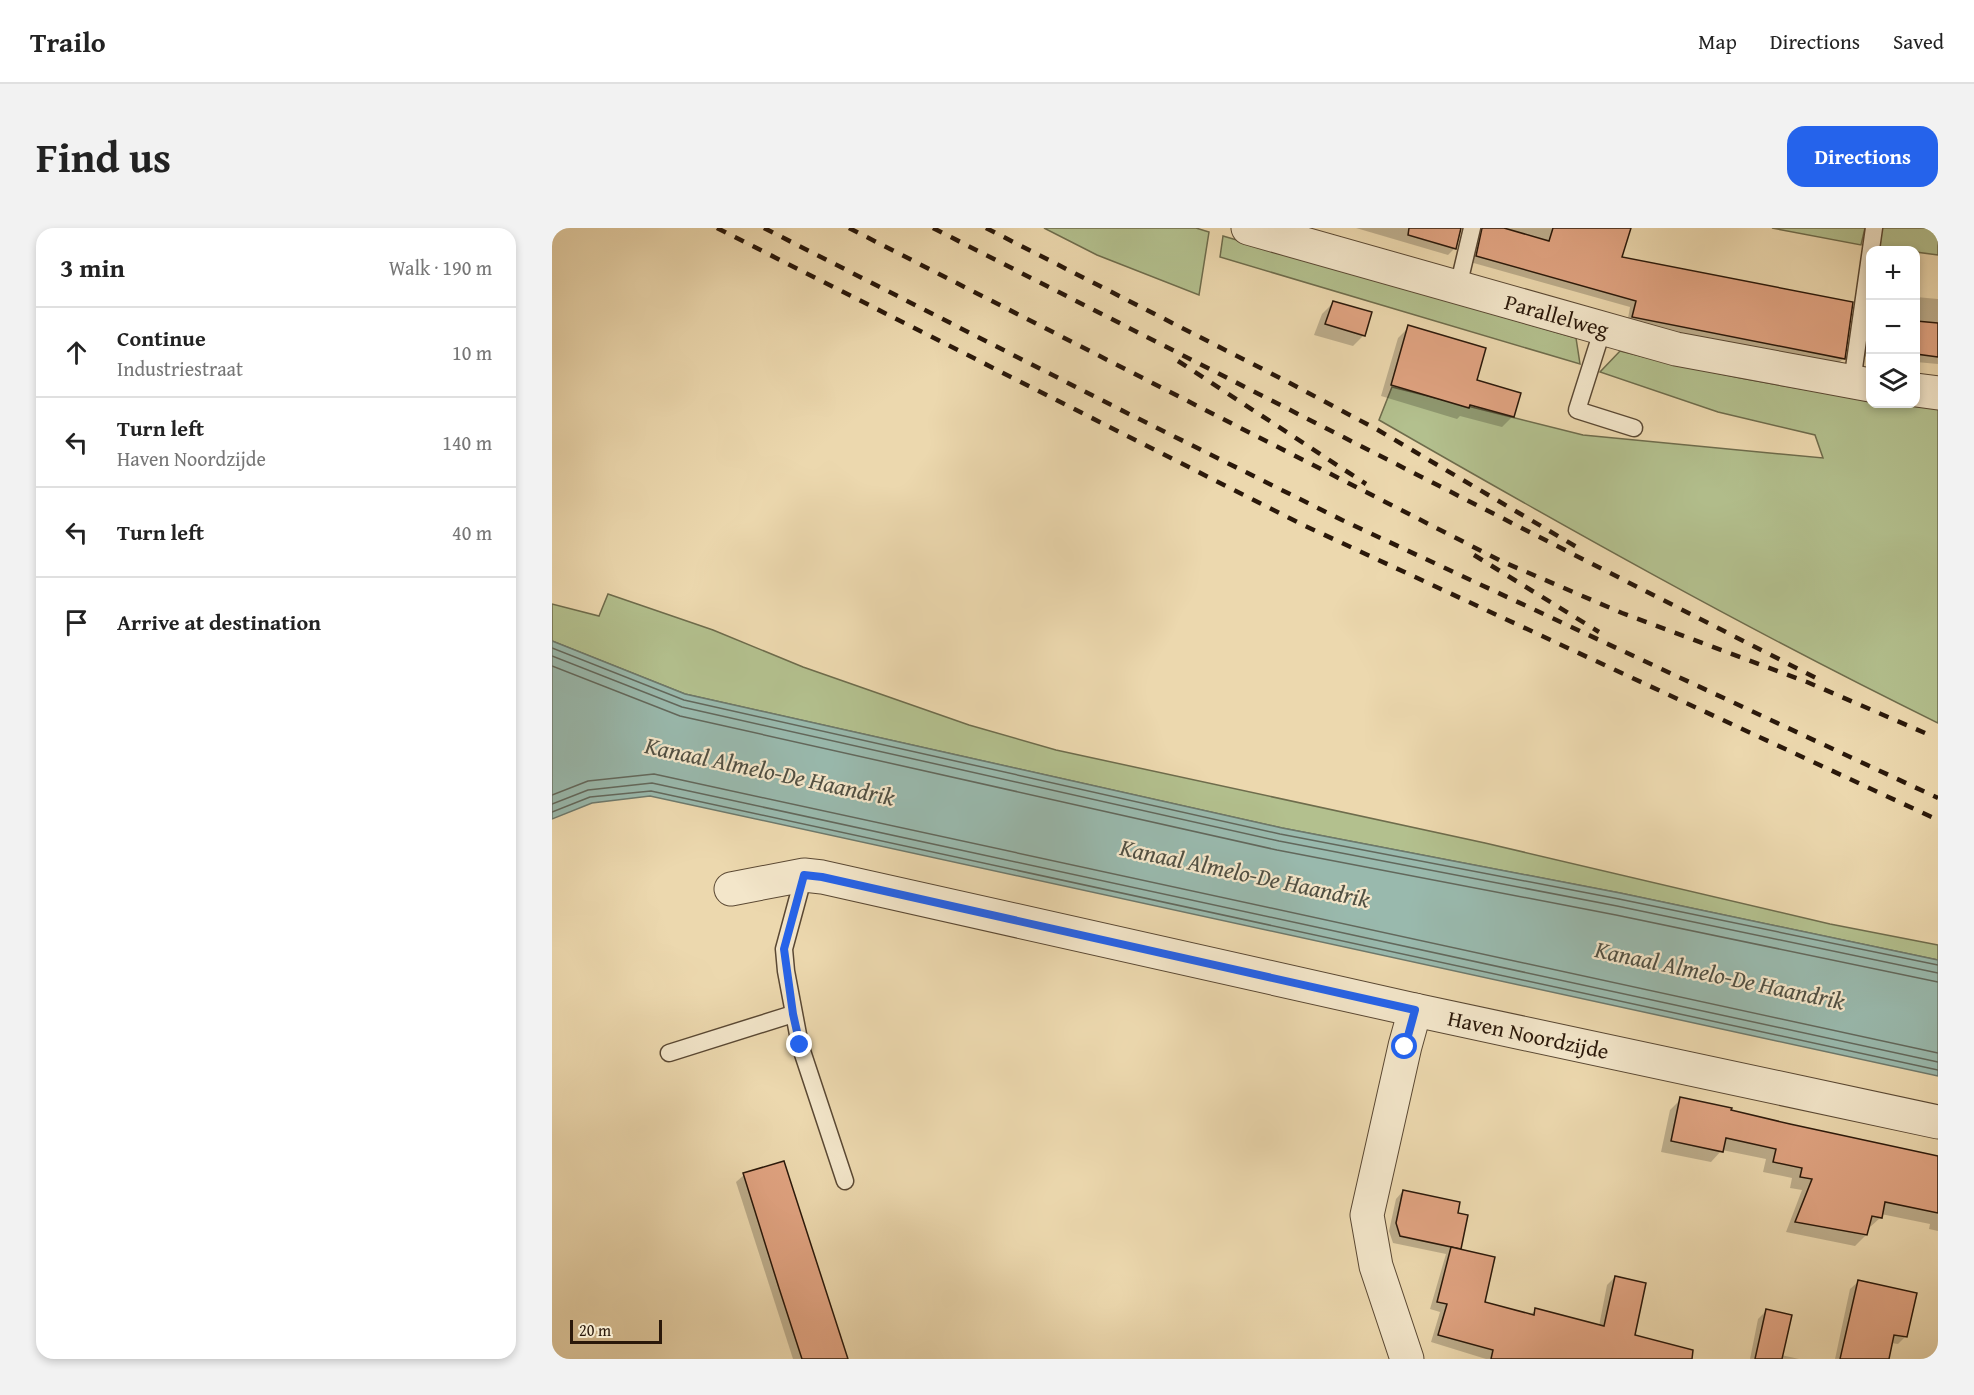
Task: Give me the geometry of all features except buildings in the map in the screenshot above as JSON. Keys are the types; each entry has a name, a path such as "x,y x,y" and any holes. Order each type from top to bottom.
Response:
{"street":[{"name":"Parallelweg","path":"1248,228 1676,349 1861,383"},
{"path":"1920,391 1938,393"},
{"name":"Haven Noordzijde","path":"731,889 804,875 834,879 1415,1010 1938,1122"},
{"path":"1407,1359 1376,1266 1367,1215 1415,1010"}],"lane":[{"path":"1458,287 1472,228"},
{"path":"1861,383 1874,228"},
{"path":"1603,328 1577,410 1634,428"},
{"path":"804,875 784,949 793,1014 800,1045 845,1181"},
{"path":"669,1053 793,1014"}],"green space":[{"path":"1044,228 1196,228 1209,232 1199,295 1097,255"},
{"path":"1772,228 1865,228 1861,245"},
{"path":"1882,228 1938,228 1938,255 1920,253 1920,246 1879,246"},
{"path":"1223,236 1576,338 1580,364 1220,257"},
{"path":"1620,351 1745,379 1866,398 1866,408 1920,408 1920,405 1938,407 1938,723 1656,576 1379,420 1392,387 1583,435 1823,458 1815,435 1718,412 1600,372"},
{"path":"608,594 713,630 803,667 969,725 1056,750 1485,843 1830,924 1938,945 1938,960 1620,893 1282,828 685,694 552,641 552,604 599,616"}],"water":[{"name":"Kanaal Almelo-De Haandrik","path":"552,641 685,694 1282,828 1620,893 1938,960 1938,1076 650,796 592,803 552,819"}],"railway":[{"path":"717,228 1301,524 1938,820"},
{"path":"764,228 1342,520 1938,798"},
{"path":"849,228 1501,561 1622,613 1807,682 1925,733"},
{"path":"933,228 1818,679"},
{"path":"986,228 1378,430 1580,549"},
{"path":"1178,361 1366,484"},
{"path":"1474,555 1599,632"}],"route":[{"path":"800,1045 793,1014 784,949 804,875 822,877 1415,1010 1405,1047"}]}
